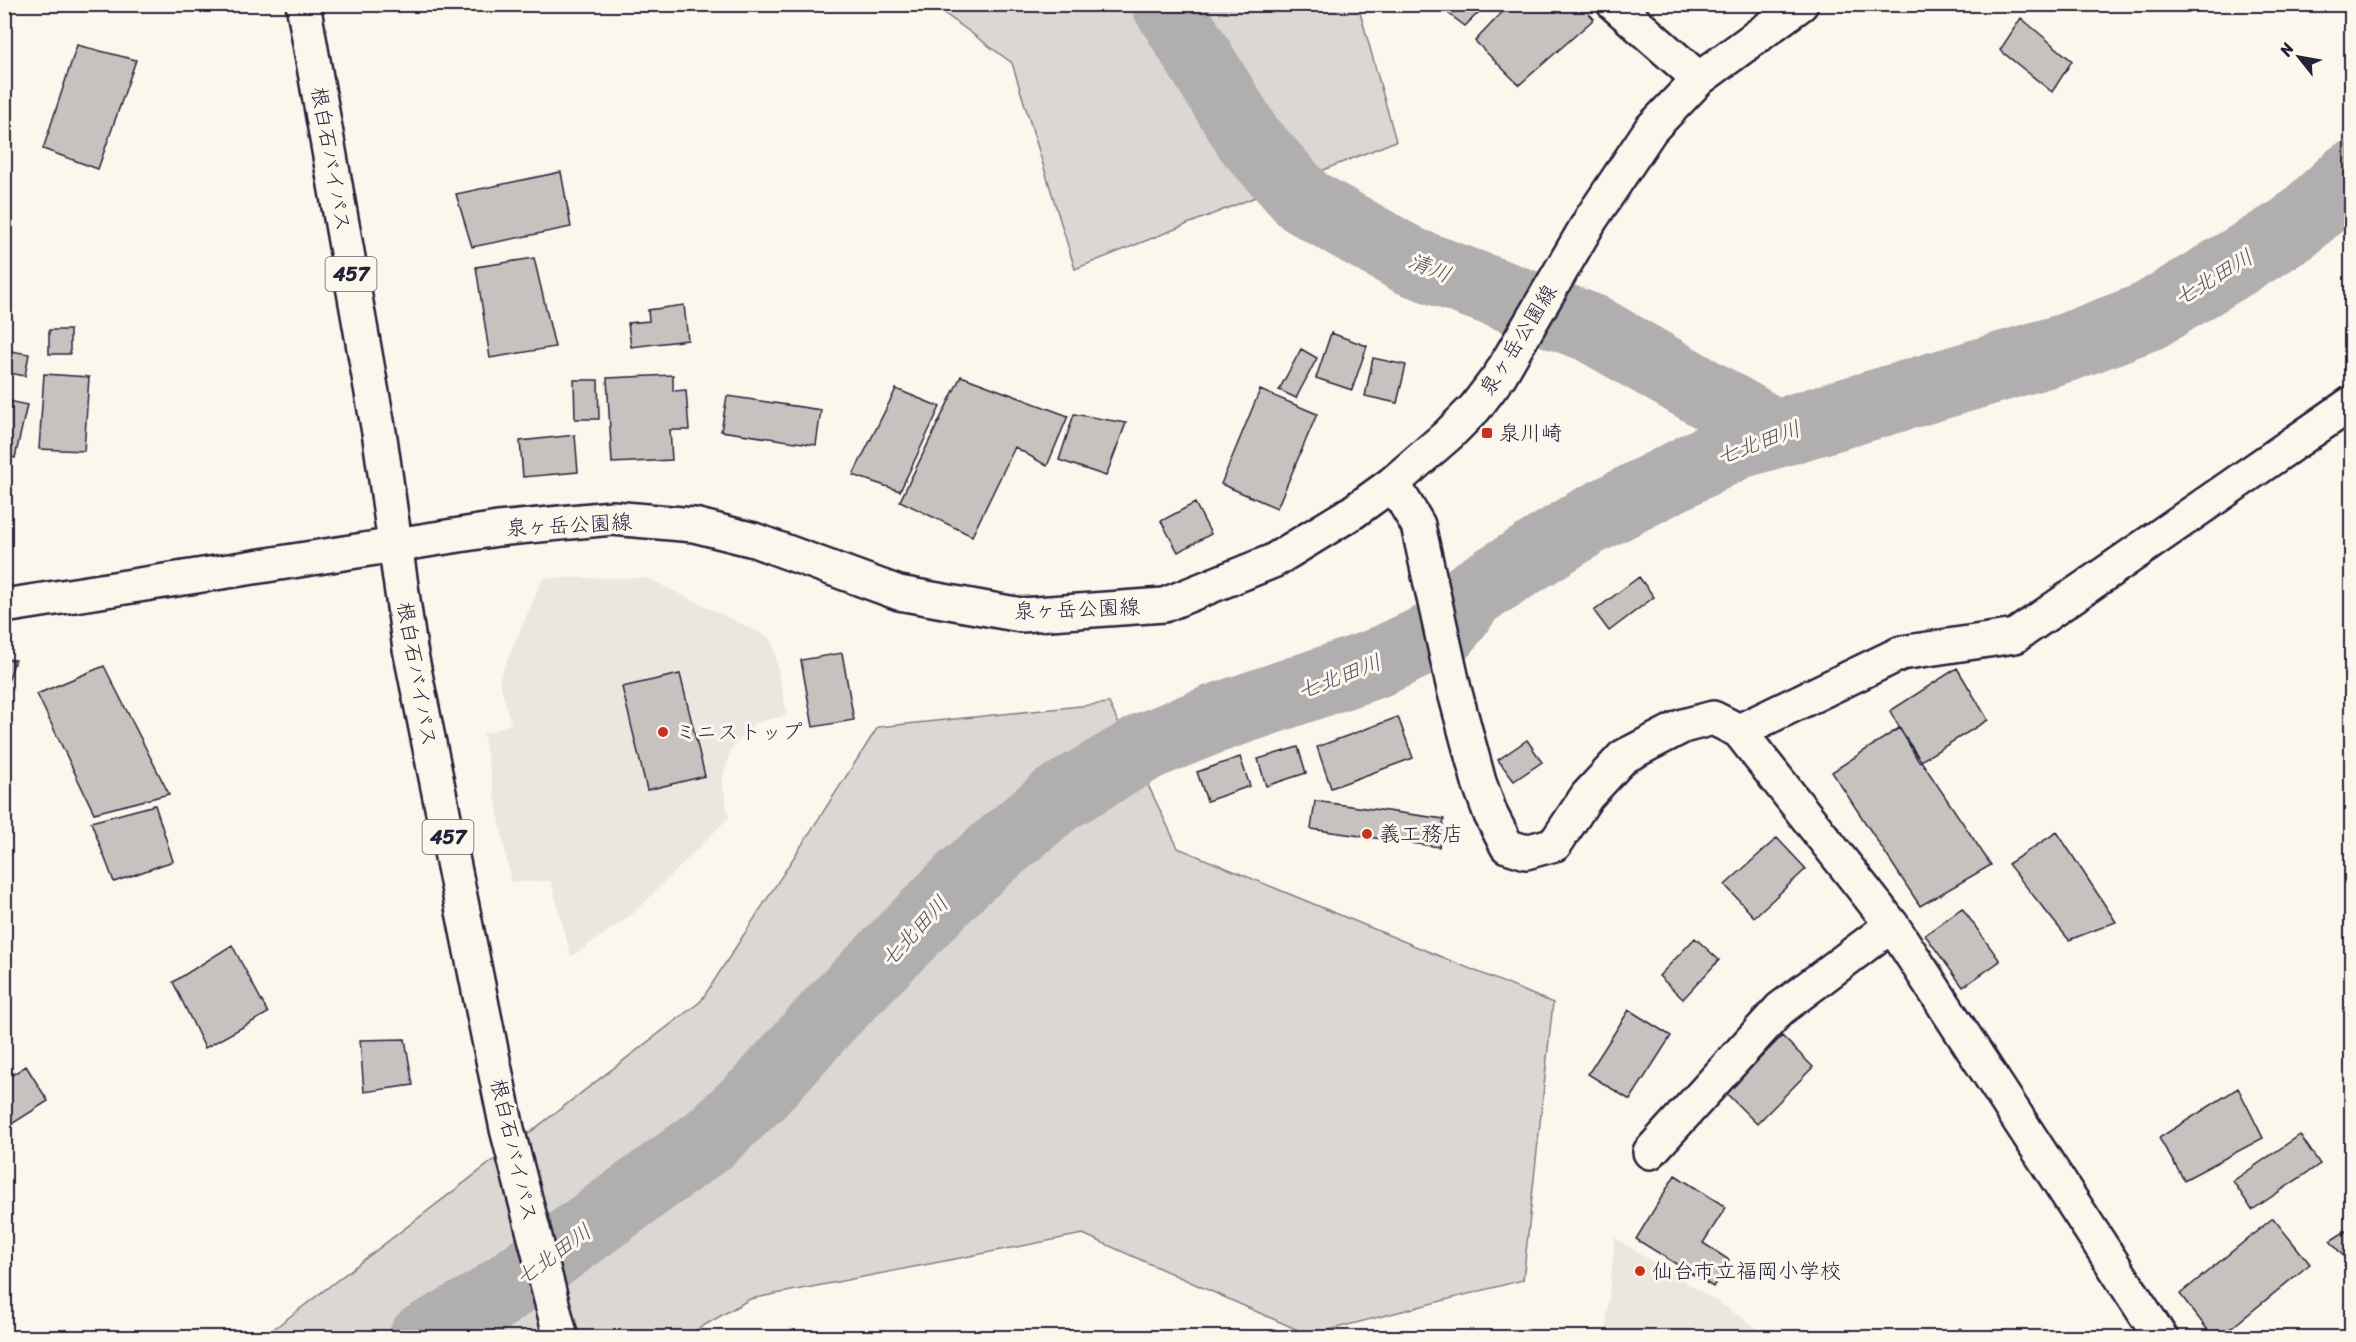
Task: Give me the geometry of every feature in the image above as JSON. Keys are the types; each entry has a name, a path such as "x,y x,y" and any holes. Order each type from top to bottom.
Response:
{"main road":[{"name":"根白石バイパス","path":"303,4 380,438 410,649 507,1129 561,1338"},
{"path":"1614,4 1699,79"},
{"name":"泉ヶ岳公園線","path":"4,606 394,544 498,529 612,518 694,525 754,540 899,593 1021,615 1164,605 1274,561 1353,512 1393,483 1448,435 1475,408 1500,375 1591,219 1651,129 1699,79 1801,4"},
{"path":"1739,731 1901,653 2015,636 2352,403"},
{"path":"1393,483 1418,525 1454,689 1479,782 1491,815 1507,846 1526,852 1555,844 1587,796 1623,757 1683,726 1713,718 1739,731 1892,925 2161,1338"},
{"path":"1650,1152 1780,1009 1892,925"}],"shaded area":[{"path":"933,5 1358,5 1396,141 1075,269 1012,63"},
{"path":"543,578 647,578 772,639 787,715 755,723 731,749 722,779 729,817 634,913 571,957 551,881 511,882 483,734 511,724 499,679"},
{"path":"1109,703 1178,848 1553,1003 1523,1280 1309,1335 1083,1234 750,1299 684,1337 262,1338 701,1001 878,727"},
{"name":"仙台市立福岡小学校","path":"1615,1238 1770,1337 1588,1337 1605,1335"}],"building":[{"path":"1436,4 1487,4 1465,26"},
{"path":"1510,4 1580,4 1594,19 1519,85 1475,41"},
{"path":"2021,18 2072,61 2052,92 2000,50"},
{"path":"77,45 136,60 98,169 43,149"},
{"path":"561,172 571,227 472,247 456,194"},
{"path":"534,258 555,347 490,358 476,267"},
{"path":"684,305 688,340 631,347 628,323 649,321 648,310"},
{"path":"49,330 70,330 70,354 49,354"},
{"path":"1331,333 1367,346 1352,390 1316,378"},
{"path":"1301,349 1317,358 1296,398 1279,390"},
{"path":"5,350 29,354 25,376 4,372"},
{"path":"1373,358 1406,365 1397,403 1365,396"},
{"path":"44,374 89,377 84,451 39,449"},
{"path":"673,375 673,391 686,390 689,430 670,430 672,460 612,463 607,378"},
{"path":"961,376 1068,416 1047,466 1015,447 972,536 900,501"},
{"path":"574,380 598,380 599,419 575,419"},
{"path":"896,389 940,407 900,491 853,475"},
{"path":"1260,390 1317,414 1277,508 1221,484"},
{"path":"727,396 821,410 816,445 721,431"},
{"path":"4,400 27,405 15,458 4,455"},
{"path":"1074,414 1126,423 1106,476 1059,460"},
{"path":"575,435 578,472 523,477 520,441"},
{"path":"1195,503 1211,534 1178,552 1161,521"},
{"path":"1639,577 1654,597 1609,631 1594,611"},
{"path":"842,653 854,720 813,727 801,660"},
{"path":"4,659 15,660 4,694"},
{"path":"104,666 169,794 94,813 37,694"},
{"path":"1957,668 1988,720 1919,762 1890,711"},
{"name":"ミニストップ","path":"680,674 705,776 647,790 622,687"},
{"path":"1398,717 1413,758 1331,788 1317,747"},
{"path":"1899,728 1991,865 1920,906 1832,772"},
{"path":"1527,740 1542,762 1514,781 1498,760"},
{"path":"1298,747 1306,773 1266,786 1258,759"},
{"path":"1240,757 1250,786 1207,801 1197,772"},
{"path":"1315,801 1444,819 1439,847 1311,829"},
{"path":"155,805 173,861 114,882 91,822"},
{"path":"2057,832 2116,922 2069,940 2008,864"},
{"path":"1777,838 1806,869 1754,917 1725,885"},
{"path":"1962,908 2000,961 1963,987 1925,935"},
{"path":"1695,938 1719,960 1683,999 1659,976"},
{"path":"232,945 268,1013 205,1048 173,982"},
{"path":"1629,1010 1671,1036 1630,1100 1588,1074"},
{"path":"1782,1036 1813,1067 1757,1124 1726,1093"},
{"path":"405,1039 413,1085 364,1092 360,1040"},
{"path":"26,1066 48,1101 4,1129 4,1080"},
{"path":"2238,1088 2263,1138 2184,1180 2159,1138"},
{"path":"2300,1135 2320,1164 2252,1210 2233,1181"},
{"path":"1675,1175 1726,1207 1703,1243 1729,1260 1713,1287 1636,1239"},
{"path":"2273,1218 2310,1264 2219,1338 2214,1338 2180,1294"},
{"path":"2352,1227 2352,1266 2330,1241"},
{"path":"1960,1328 1969,1338 1951,1338"}],"waterway":[{"name":"清川","path":"1166,4 1249,139 1304,201 1410,261 1591,328 1774,433"},
{"name":"七北田川","path":"423,1338 487,1302 710,1139 759,1093 832,1012 964,878 1056,800 1147,746 1214,719 1377,663 1445,631 1472,594 1587,522 1737,445 2068,347 2149,316 2294,228 2352,175"}],"place":[{"name":"泉川崎","path":"1487,433"},
{"name":"ミニストップ","path":"663,732"},
{"name":"義工務店","path":"1367,834"},
{"name":"仙台市立福岡小学校","path":"1640,1271"}]}
